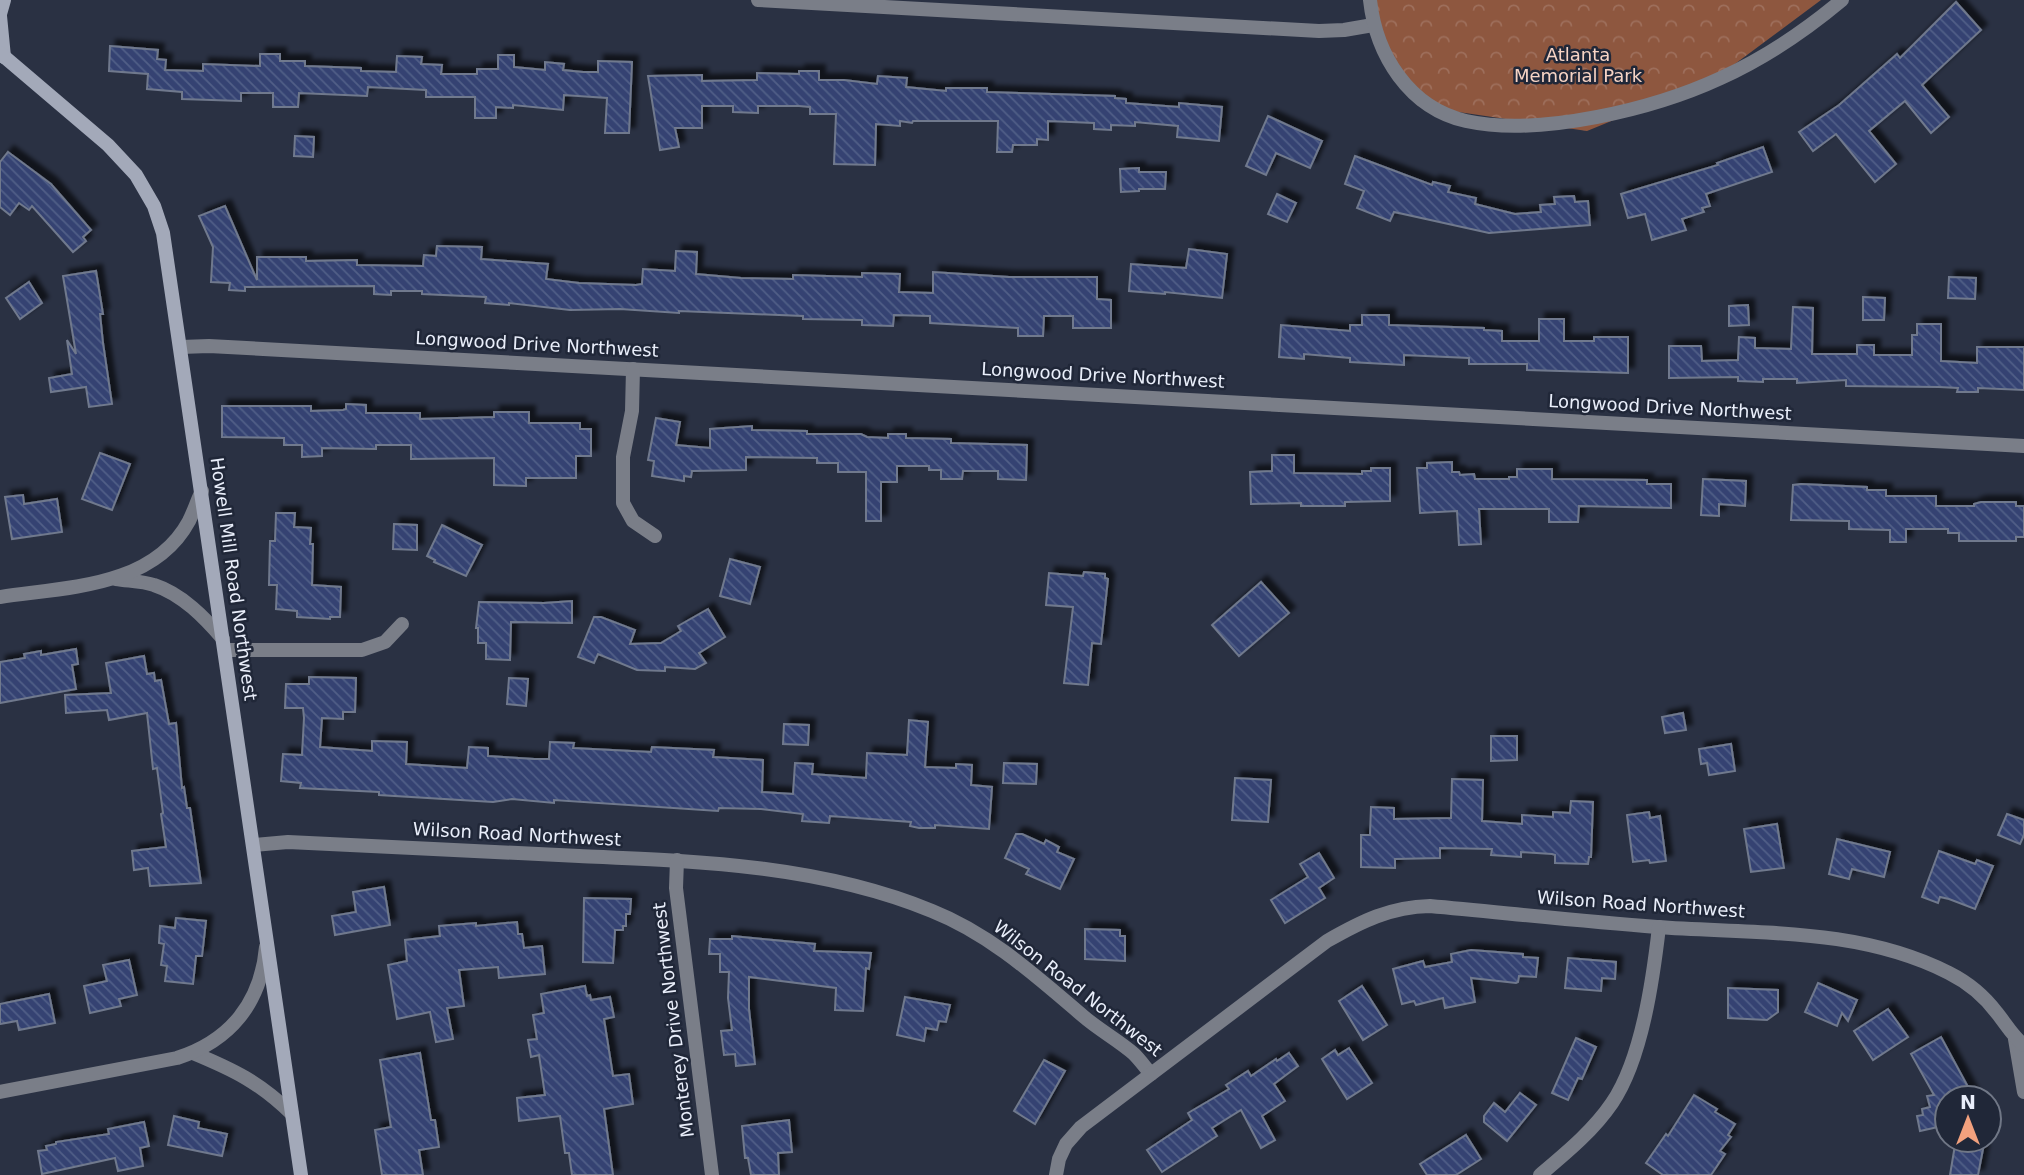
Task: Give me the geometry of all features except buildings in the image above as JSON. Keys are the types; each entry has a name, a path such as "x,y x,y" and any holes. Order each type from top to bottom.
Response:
{"main road":[{"path":"2,55 0,15 4,0"},
{"name":"Howell Mill Road Northwest","path":"2,55 108,145 136,175 154,205 163,233 301,1175"}],"street":[{"path":"758,0 1319,31 1373,25"},
{"path":"1370,0 1373,25 1384,56 1404,83 1433,107 1464,120 1493,125 1554,123 1606,116 1648,105 1722,78 1790,39 1842,0"},
{"name":"Longwood Drive Northwest","path":"181,348 209,345 2024,446"},
{"path":"633,369 632,411 623,457 623,503 633,522 655,536"},
{"path":"0,597 115,579 151,562 188,523 202,491"},
{"path":"115,579 154,585 181,599 204,616 224,644 362,650 385,642 402,624"},
{"name":"Wilson Road Northwest","path":"253,845 288,842 677,860 753,867 887,894 934,911 980,935 1016,959 1088,1021 1133,1054 1151,1074 1327,942 1353,926 1391,910 1430,906 1659,927 1804,934 1853,942 1919,960 1951,974 1974,990 1995,1010 2019,1042 2024,1092"},
{"name":"Monterey Drive Northwest","path":"677,860 676,888 712,1175"},
{"path":"1540,1175 1583,1138 1613,1102 1632,1063 1653,976 1659,927"},
{"path":"0,1092 193,1053 221,1037 244,1013 258,987 266,946"},
{"path":"193,1053 251,1079 273,1095 292,1114"},
{"path":"1056,1175 1066,1144 1081,1127 1151,1074"}],"green space":[{"name":"Atlanta Memorial Park","path":"1375,0 1821,0 1716,78 1587,131 1418,106 1368,29"}]}
